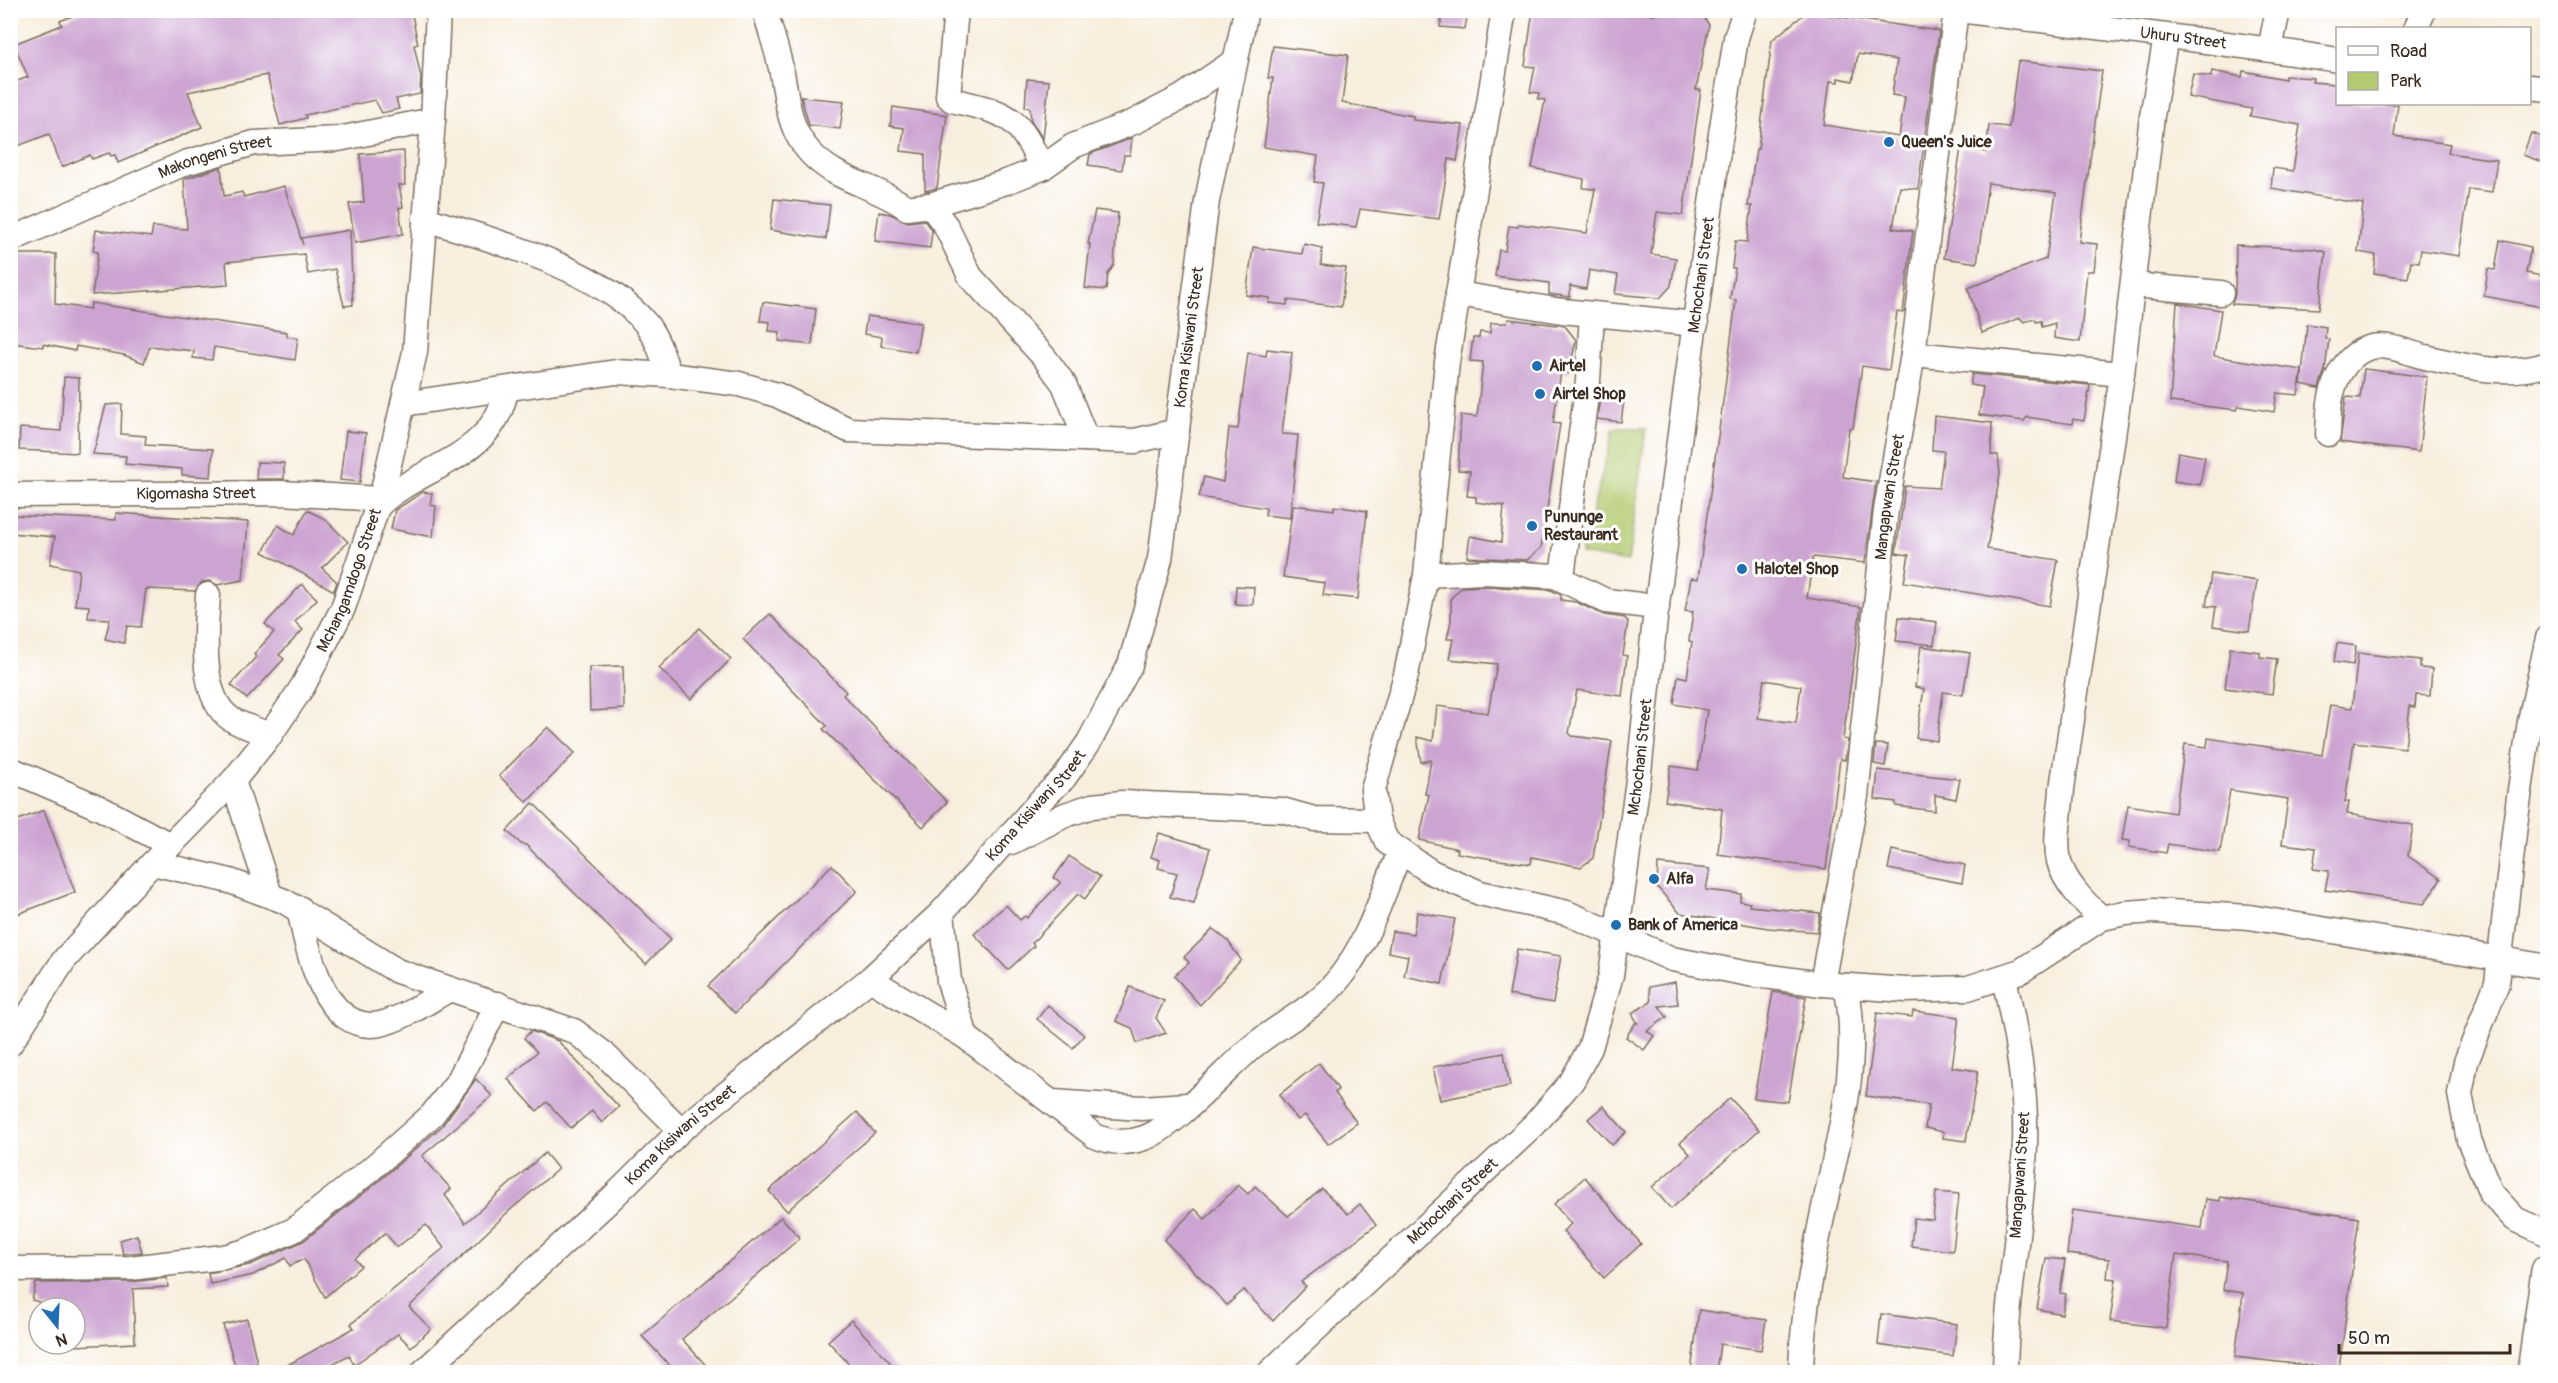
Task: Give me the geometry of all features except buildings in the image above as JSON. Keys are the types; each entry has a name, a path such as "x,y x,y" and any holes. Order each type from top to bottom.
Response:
{"street":[{"name":"Mchangamdogo Street","path":"10,1044 19,1015 64,960 153,862 233,781 270,735 303,686 343,608 379,502 415,352 434,120 438,10"},
{"path":"765,10 782,71 788,114 802,144 832,170 887,194 907,208 930,205 1006,182 1042,168 1073,146 1136,121 1182,97 1235,60"},
{"path":"956,10 948,96 952,100 999,113 1020,127 1042,168"},
{"name":"Koma Kisiwani Street","path":"423,1372 609,1201 681,1130 870,979 942,912 1003,846 1043,798 1064,778 1089,742 1130,665 1160,560 1207,201 1246,10"},
{"path":"1504,10 1447,362 1426,575 1406,675 1373,790 1377,820 1387,842 1431,872 1480,893 1558,911 1672,959 1749,975 1822,984 1906,990 1956,990 2004,978 2021,971 2102,918 2125,913 2154,911 2249,917 2547,967"},
{"name":"Mchochani Street","path":"1270,1372 1461,1196 1558,1100 1572,1081 1600,1021 1611,975 1639,773 1657,607 1736,38 1745,10"},
{"path":"2270,49 2278,10"},
{"path":"2416,27 2424,10"},
{"name":"Uhuru Street","path":"1960,11 2166,37 2217,41 2336,60"},
{"name":"Mangapwani Street","path":"1822,984 1856,796 1886,510 1913,354 1960,11"},
{"path":"2102,918 2079,895 2059,862 2062,789 2122,374 2152,116 2166,37"},
{"path":"2531,87 2547,89"},
{"name":"Makongeni Street","path":"10,240 185,163 254,142 338,139 434,120"},
{"path":"930,205 946,226 970,276 1044,357 1064,384 1086,439"},
{"path":"425,219 492,239 588,279 621,302 646,324 660,346 669,375"},
{"path":"2133,285 2221,293"},
{"path":"1458,294 1592,314 1696,324"},
{"path":"1555,576 1563,569 1588,381 1592,314"},
{"path":"2328,434 2332,393 2341,370 2355,355 2372,347 2390,348 2444,362 2501,370 2533,369 2547,364"},
{"path":"1913,354 2122,374"},
{"path":"403,404 616,372 669,375 739,384 768,392 849,430 1135,441 1177,431"},
{"path":"379,502 393,491 448,464 476,441 503,406 506,390"},
{"name":"Kigomasha Street","path":"10,495 282,493 379,502"},
{"path":"1426,575 1483,572 1555,576 1606,601 1657,607"},
{"path":"208,595 206,663 220,706 231,718 270,735"},
{"path":"2547,638 2530,721 2518,801 2498,983 2466,1062 2460,1094 2469,1140 2491,1193 2515,1219 2547,1234"},
{"path":"10,769 100,808 170,844"},
{"path":"233,781 270,896"},
{"path":"1003,846 1065,815 1092,806 1122,803 1282,810 1314,819 1377,820"},
{"path":"870,979 966,1037 1095,1136 1121,1142 1145,1137 1160,1130 1254,1046 1310,1006 1342,975 1368,929 1400,852"},
{"path":"153,862 230,881 270,896 298,909 387,965 574,1031 603,1053 681,1130"},
{"path":"298,909 320,982 334,1009 353,1024 378,1024 400,1017 450,989"},
{"path":"942,912 949,981 966,1037"},
{"name":"Mangapwani Street","path":"2004,978 2021,1073 2025,1144 2007,1322 2005,1372"},
{"path":"1800,1372 1808,1286 1842,1124 1850,1055 1849,1001 1846,986"},
{"path":"10,1269 130,1268 224,1257 246,1251 294,1230 370,1170 432,1115 459,1080 498,1004"},
{"path":"1053,1102 1141,1108 1188,1105"},
{"path":"2539,1363 2547,1271"}],"green space":[{"path":"1614,428 1646,428 1628,562 1581,554"}],"place":[{"name":"Queen's Juice","path":"1889,142"},
{"name":"Airtel","path":"1537,366"},
{"name":"Airtel Shop","path":"1540,394"},
{"name":"Pununge Restaurant","path":"1532,526"},
{"name":"Halotel Shop","path":"1742,569"},
{"name":"Alfa","path":"1654,879"},
{"name":"Bank of America","path":"1616,925"}]}
